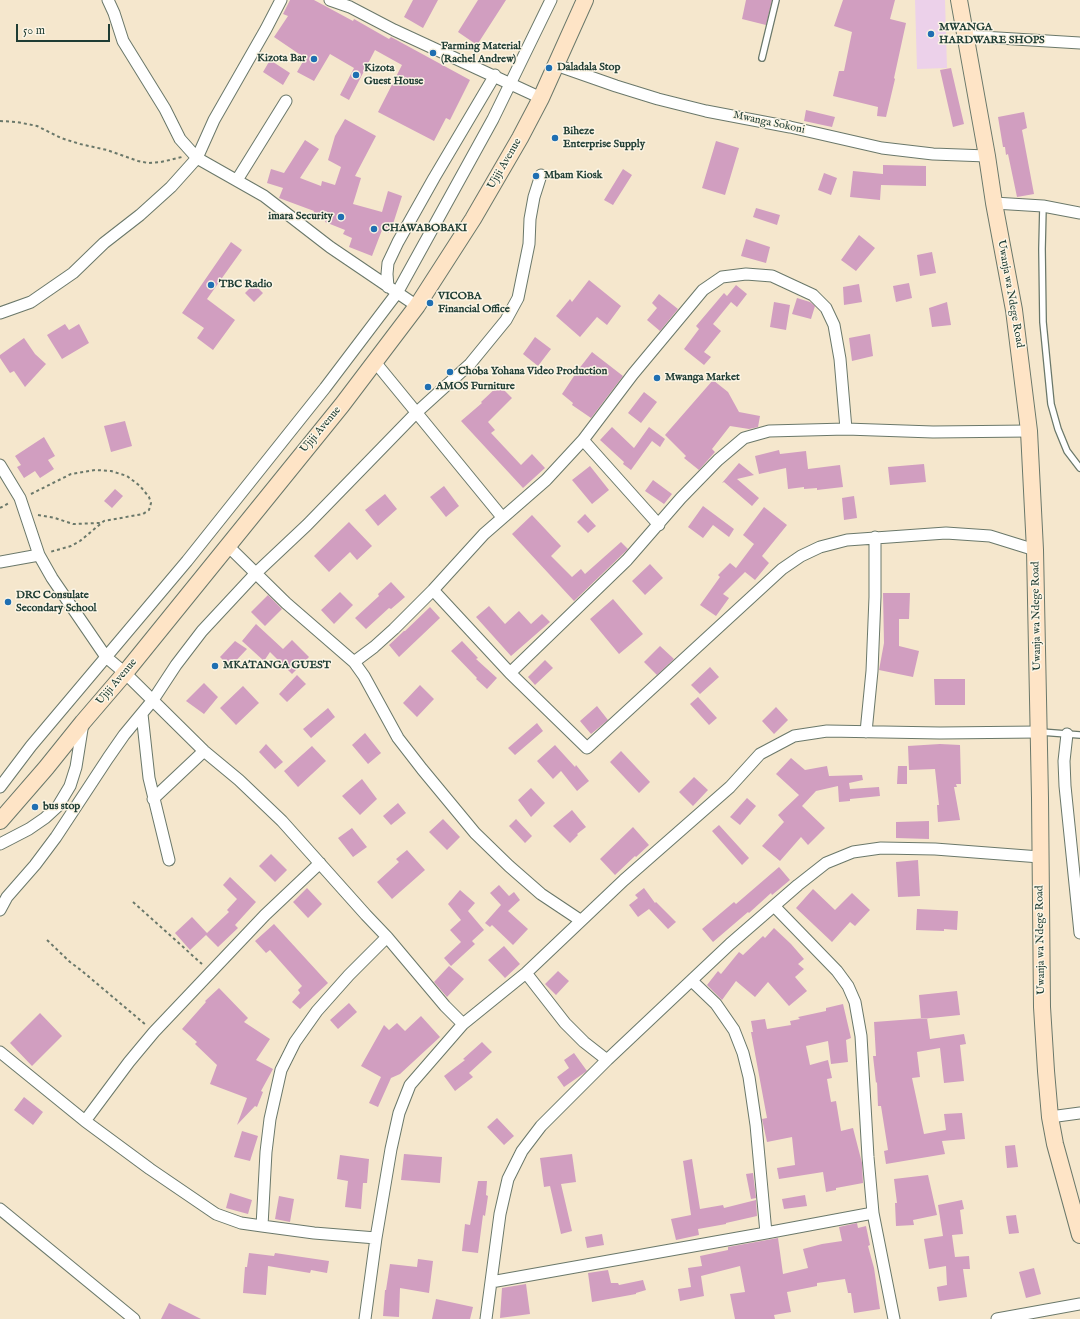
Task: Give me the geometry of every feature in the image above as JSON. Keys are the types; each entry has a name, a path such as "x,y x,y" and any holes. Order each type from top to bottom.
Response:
{"main road":[{"name":"Ujiji Avenue","path":"0,821 125,673 228,546 375,362 417,306 473,220 520,138 541,98 585,0"},
{"name":"Uwanja wa Ndege Road","path":"959,0 1014,310 1030,431 1035,550 1042,1007 1050,1117 1063,1175 1080,1235"}],"street":[{"path":"108,0 114,12 123,41 164,109 180,139 194,156 264,196 330,247 417,306"},
{"path":"0,313 31,302 73,273 104,243 140,215 166,191 194,156 281,0"},
{"path":"330,0 350,7 394,30 495,75 541,98"},
{"path":"0,787 31,746 187,561 325,388 392,290 493,119 551,0"},
{"path":"966,36 1080,43"},
{"name":"Mwanga Sokoni","path":"556,64 616,86 658,99 706,111 790,127 882,148 933,154 987,156"},
{"path":"392,290 387,274 388,263 434,178 495,75"},
{"path":"237,180 286,101"},
{"path":"0,910 7,897 35,865 56,837 108,758 153,700 176,665 202,631 256,573 307,526 416,413 470,364 506,320 518,298 529,244 530,219 534,196 541,175"},
{"path":"994,203 1043,206 1080,213"},
{"path":"354,662 394,629 433,590 479,539 502,517 546,480 583,440 633,374 703,290 722,276 746,274 772,276 814,295 826,308 834,325 837,339 846,429"},
{"path":"375,362 502,517"},
{"path":"510,673 627,560 681,498 718,460 744,438 769,432 846,429 933,432 1030,431"},
{"path":"583,440 659,524"},
{"path":"0,465 20,498 39,555 52,578 106,657 125,673 204,751 261,800 387,937 445,1006 463,1024"},
{"path":"433,590 510,673 587,748 782,569 801,556 820,547 847,540 946,533 990,536 1035,550"},
{"path":"866,732 872,670 875,597 875,537"},
{"path":"228,546 286,603 354,662 364,676 398,738 475,833 541,894 580,920"},
{"path":"0,562 39,555"},
{"path":"142,714 149,778 169,860"},
{"path":"0,844 35,826 58,806 70,786 76,767 83,722"},
{"path":"366,1319 376,1238 396,1127 399,1112 410,1085 463,1024 526,974 580,920 730,787 760,754 794,736 828,731 940,733 1038,732"},
{"path":"1067,734 1064,762 1065,786 1080,932"},
{"path":"154,799 204,751"},
{"path":"486,1319 500,1214 508,1179 522,1151 541,1126 607,1060 798,885 826,863 853,852 881,848 942,850 1040,857"},
{"path":"85,1121 129,1062 154,1032 210,972 320,863"},
{"path":"774,906 837,971 848,986 855,1002 861,1036 868,1157 873,1213 894,1319"},
{"path":"262,1226 270,1119 281,1070 295,1042 317,1011 349,975 387,937"},
{"path":"526,974 565,1023 584,1042 607,1060"},
{"path":"692,981 716,1004 734,1030 743,1053 749,1077 756,1125 766,1233"},
{"path":"0,1052 85,1121 162,1178 216,1214 241,1222 262,1226 314,1233 376,1238"},
{"path":"1050,1117 1080,1113"},
{"path":"0,1208 134,1319"},
{"path":"491,1282 873,1213"},
{"path":"996,1319 1080,1304"}],"lane":[{"path":"762,58 776,0"},
{"path":"1043,206 1042,249 1044,322 1051,404 1058,429 1067,451 1080,468"},
{"path":"1038,732 1080,735"}],"path":[{"path":"0,121 17,122 37,126 68,140 107,150 143,162 161,162 194,156"},
{"path":"20,498 40,490 71,474 95,470 111,471 127,476 140,486 149,497 151,503 149,510 143,514 100,523 73,524 55,518 26,513"},
{"path":"39,555 71,546 100,523"},
{"path":"133,902 210,972"},
{"path":"46,940 154,1032"}],"shaded area":[{"name":"MWANGA HARDWARE SHOPS","path":"915,0 945,0 947,68 917,69"}],"building":[{"path":"290,0 314,0 353,21 354,19 389,39 391,37 470,80 450,120 446,118 434,141 378,112 402,65 375,50 349,100 340,95 354,68 330,54 314,81 297,72 305,58 274,37 288,16 283,14"},
{"path":"413,0 438,0 423,28 404,17"},
{"path":"478,0 506,0 477,45 458,32"},
{"path":"746,0 772,0 766,25 742,19"},
{"path":"843,0 895,0 890,19 906,23 886,117 877,116 878,107 833,96 839,71 844,71 852,32 834,26"},
{"path":"270,60 290,73 283,85 263,72"},
{"path":"951,68 964,124 953,127 940,70"},
{"path":"806,110 835,117 832,127 804,121"},
{"path":"1024,112 1027,128 1022,130 1034,194 1017,197 1008,154 1006,155 1005,147 1003,147 998,117"},
{"path":"345,119 376,136 355,176 361,178 353,204 382,212 388,191 402,196 389,233 382,230 372,256 349,247 352,238 343,234 345,230 325,222 326,219 313,215 314,211 279,198 283,188 267,183 271,169 284,173 305,140 319,149 300,178 321,186 322,181 335,185 341,167 328,160 335,136"},
{"path":"716,141 739,148 725,195 702,188"},
{"path":"883,165 926,166 926,186 881,185 880,200 850,197 853,171 883,174"},
{"path":"623,169 632,175 613,205 604,200"},
{"path":"824,173 837,178 831,195 818,190"},
{"path":"756,208 780,215 777,225 753,217"},
{"path":"859,235 875,248 856,271 841,260"},
{"path":"746,239 770,247 766,263 741,256"},
{"path":"231,242 242,250 207,299 235,320 213,350 197,338 204,328 182,313"},
{"path":"932,252 936,273 920,276 917,255"},
{"path":"589,280 621,306 607,325 597,317 580,337 556,316 570,299 572,302"},
{"path":"909,283 912,298 896,302 893,286"},
{"path":"254,284 263,293 254,302 245,293"},
{"path":"859,284 862,302 844,305 843,287"},
{"path":"736,285 747,294 737,307 731,302 713,324 721,331 704,352 711,357 704,365 684,349 699,329 696,326 724,293 727,296"},
{"path":"659,294 678,309 660,331 647,320 657,308 652,303"},
{"path":"797,298 810,302 815,306 811,319 792,314"},
{"path":"774,302 790,305 786,330 770,327"},
{"path":"947,302 951,325 932,327 929,308"},
{"path":"65,324 69,330 79,324 89,343 62,359 47,335"},
{"path":"870,334 873,356 852,361 849,338"},
{"path":"535,337 551,349 538,366 523,354"},
{"path":"24,338 35,354 46,364 25,387 14,371 10,373 0,358 0,355"},
{"path":"592,352 623,376 591,418 572,405 573,403 562,394"},
{"path":"713,380 728,392 739,412 760,416 758,427 749,429 730,426 712,449 715,452 699,470 684,458 686,456 665,435"},
{"path":"499,385 512,398 488,422 495,430 491,433 521,465 532,454 545,468 523,488 461,421 482,403 481,402"},
{"path":"644,392 657,402 641,423 628,413"},
{"path":"125,421 132,446 111,452 104,426"},
{"path":"612,427 634,448 649,427 665,439 660,447 652,441 631,470 623,464 624,462 600,440"},
{"path":"44,437 55,456 48,460 54,469 40,478 35,471 24,478 17,467 21,465 15,456"},
{"path":"779,450 780,454 806,451 808,469 840,465 843,487 817,490 817,488 804,489 804,487 788,489 786,468 759,474 755,456"},
{"path":"739,463 754,475 737,479 759,498 752,506 724,482 722,483"},
{"path":"924,464 926,482 890,485 888,467"},
{"path":"590,466 609,490 592,504 572,480"},
{"path":"653,480 672,494 664,504 645,491"},
{"path":"444,486 459,506 446,517 430,497"},
{"path":"115,489 123,496 112,508 104,501"},
{"path":"385,494 397,509 378,526 365,510"},
{"path":"854,496 857,518 844,520 842,498"},
{"path":"703,506 734,529 729,537 713,525 703,538 688,527"},
{"path":"764,507 787,525 762,556 769,563 755,580 745,572 723,594 729,598 716,616 700,605 720,577 718,575 730,563 736,568 754,544 743,535"},
{"path":"585,514 596,526 588,533 577,522"},
{"path":"532,515 561,546 551,556 572,577 581,569 585,574 621,542 628,549 574,601 512,534"},
{"path":"349,522 372,546 357,560 350,552 329,572 314,556"},
{"path":"650,564 663,578 645,595 632,581"},
{"path":"391,582 405,597 391,609 389,608 366,629 355,618 379,596 378,594"},
{"path":"340,592 353,605 334,624 321,610"},
{"path":"883,593 910,593 909,619 899,619 899,646 919,651 913,677 879,670 884,643"},
{"path":"268,595 282,609 265,626 251,612"},
{"path":"613,599 643,634 619,654 590,619"},
{"path":"489,606 505,624 519,611 531,624 542,614 550,622 511,656 476,617"},
{"path":"430,607 440,618 399,657 389,645"},
{"path":"256,624 283,649 292,640 309,657 292,674 270,652 264,661 242,641"},
{"path":"235,641 247,649 230,667 220,657"},
{"path":"462,641 478,658 476,659 497,678 487,689 451,651"},
{"path":"660,646 674,659 657,675 644,662"},
{"path":"545,660 553,668 535,685 528,677"},
{"path":"710,667 719,677 700,694 691,685"},
{"path":"297,675 306,684 287,702 279,694"},
{"path":"934,679 965,679 965,705 935,705"},
{"path":"204,683 218,697 204,714 186,701"},
{"path":"420,685 434,699 417,717 403,703"},
{"path":"243,686 259,703 236,725 220,708"},
{"path":"698,697 717,718 709,725 690,704"},
{"path":"597,706 608,720 591,734 580,721"},
{"path":"776,707 788,720 774,734 762,721"},
{"path":"328,708 335,717 311,738 303,729"},
{"path":"537,723 543,731 515,755 508,748"},
{"path":"365,733 381,753 368,764 352,745"},
{"path":"266,744 283,762 275,769 259,752"},
{"path":"940,744 960,745 961,784 956,784 957,787 954,787 960,820 938,822 937,805 939,805 935,769 909,770 908,746"},
{"path":"555,745 575,767 576,765 589,781 577,791 561,771 553,779 537,761"},
{"path":"312,746 326,761 298,787 284,771"},
{"path":"621,751 650,782 639,793 610,762"},
{"path":"791,758 805,770 827,766 829,776 862,775 863,780 849,783 850,789 879,787 880,796 850,799 850,801 839,802 838,786 816,791 802,806 825,828 808,845 801,837 780,861 762,846 784,822 778,815 799,795 776,774"},
{"path":"898,766 907,766 907,784 897,784"},
{"path":"694,777 708,790 693,806 679,792"},
{"path":"362,779 377,799 360,815 342,796"},
{"path":"531,788 545,803 531,817 518,800"},
{"path":"747,798 756,806 740,825 730,817"},
{"path":"398,803 406,813 391,825 383,816"},
{"path":"572,810 586,827 577,834 578,835 570,843 553,826"},
{"path":"443,819 460,837 447,850 429,832"},
{"path":"516,819 532,836 525,843 509,826"},
{"path":"929,821 929,839 896,838 896,822"},
{"path":"719,825 749,858 742,865 712,831"},
{"path":"633,827 649,845 615,875 600,859"},
{"path":"352,828 367,847 353,857 338,838"},
{"path":"407,850 425,870 392,899 377,882 399,862 396,859"},
{"path":"271,854 287,870 275,882 259,866"},
{"path":"918,860 920,896 898,897 896,862"},
{"path":"779,867 790,880 772,895 771,893 713,942 702,929 734,902 736,904"},
{"path":"230,877 256,902 235,925 238,928 218,947 206,935 190,950 175,933 192,917 207,933 229,912 227,910 237,899 223,885"},
{"path":"499,885 509,896 514,892 520,900 508,911 528,929 513,945 492,925 490,927 485,923 501,905 490,893"},
{"path":"307,888 322,904 308,918 293,902"},
{"path":"644,888 655,903 656,902 676,922 668,929 649,909 638,917 629,905 638,898 635,895"},
{"path":"813,889 835,910 852,893 870,910 855,926 850,922 832,942 796,908"},
{"path":"460,890 475,903 468,911 484,930 472,941 475,944 451,966 444,958 461,942 450,930 461,920 448,904"},
{"path":"917,909 958,911 957,930 916,930"},
{"path":"274,924 328,983 300,1009 292,1002 300,993 298,990 302,986 270,950 266,953 255,941"},
{"path":"774,928 804,959 798,964 804,969 795,977 807,991 789,1006 768,982 755,997 736,981 722,1000 707,985 718,971 721,974 739,952 743,955 763,936 765,938"},
{"path":"504,946 520,964 505,978 488,960"},
{"path":"449,966 464,979 447,997 434,982"},
{"path":"558,971 569,981 556,995 545,984"},
{"path":"219,988 248,1018 244,1022 270,1039 256,1060 273,1069 261,1091 263,1092 257,1107 255,1106 237,1125 247,1098 210,1084 217,1065 195,1044 197,1042 182,1029 206,1002 205,1001"},
{"path":"957,991 960,1015 921,1019 919,995"},
{"path":"349,1003 357,1012 338,1029 330,1020"},
{"path":"843,1004 851,1038 846,1040 848,1062 831,1064 828,1041 806,1046 810,1065 828,1060 832,1078 827,1079 831,1102 836,1101 841,1131 853,1128 862,1163 863,1183 836,1188 836,1190 826,1192 823,1172 779,1179 777,1168 795,1165 792,1137 767,1142 762,1119 767,1118 751,1032 753,1032 751,1021 765,1019 767,1029 791,1025 790,1021 800,1019 798,1017 826,1011 826,1008"},
{"path":"40,1013 62,1036 32,1066 10,1043"},
{"path":"421,1016 440,1037 400,1074 391,1078 378,1107 369,1103 381,1077 361,1066 384,1025 389,1030 397,1023 405,1031"},
{"path":"927,1018 930,1039 964,1034 966,1044 960,1045 964,1081 944,1083 940,1048 917,1052 920,1077 912,1078 924,1134 946,1130 944,1114 962,1113 965,1139 942,1141 945,1154 886,1164 884,1151 888,1150 881,1106 878,1106 877,1082 876,1083 873,1056 876,1056 874,1022"},
{"path":"482,1042 492,1052 469,1073 473,1077 455,1091 444,1076 465,1060 463,1059"},
{"path":"574,1053 587,1071 564,1087 557,1077 569,1068 564,1060"},
{"path":"24,1097 43,1112 33,1125 14,1110"},
{"path":"497,1118 514,1136 504,1145 487,1127"},
{"path":"242,1131 258,1136 250,1161 234,1157"},
{"path":"1015,1145 1018,1167 1007,1168 1005,1146"},
{"path":"404,1154 442,1157 440,1183 401,1180"},
{"path":"572,1154 576,1182 561,1184 572,1231 561,1234 550,1186 544,1187 540,1158"},
{"path":"340,1155 369,1159 367,1183 363,1183 361,1209 345,1207 348,1181 337,1179"},
{"path":"692,1159 700,1209 723,1205 724,1208 756,1200 757,1216 698,1229 699,1235 676,1240 671,1219 691,1215 683,1161"},
{"path":"753,1173 756,1198 751,1199 746,1174"},
{"path":"928,1175 937,1215 913,1220 914,1225 896,1226 895,1203 897,1203 894,1179"},
{"path":"478,1181 487,1181 486,1195 488,1196 485,1216 483,1215 478,1253 462,1251 465,1224 470,1225"},
{"path":"230,1193 252,1200 248,1214 226,1208"},
{"path":"805,1195 807,1206 784,1209 782,1199"},
{"path":"279,1196 294,1199 290,1222 275,1219"},
{"path":"962,1200 964,1209 960,1210 963,1234 952,1235 955,1257 969,1256 970,1269 963,1269 967,1297 939,1301 937,1287 947,1285 946,1266 929,1269 924,1239 943,1236 938,1205"},
{"path":"1016,1215 1019,1233 1009,1234 1006,1216"},
{"path":"857,1223 858,1228 866,1226 870,1245 868,1246 874,1268 880,1309 854,1313 851,1293 848,1293 845,1279 817,1283 817,1286 787,1292 791,1312 774,1315 775,1319 735,1319 730,1294 745,1292 740,1266 701,1276 704,1296 680,1301 678,1289 691,1287 688,1268 702,1266 700,1256 728,1250 728,1247 778,1238 783,1274 808,1268 803,1249 842,1241 839,1227"},
{"path":"602,1234 604,1245 587,1248 585,1237"},
{"path":"249,1253 274,1256 275,1253 329,1261 327,1273 311,1270 310,1273 268,1266 266,1295 243,1293 245,1267 247,1267"},
{"path":"418,1259 433,1261 429,1293 400,1288 399,1317 383,1316 385,1290 390,1264 417,1267"},
{"path":"1034,1268 1041,1294 1026,1298 1019,1272"},
{"path":"608,1270 611,1283 618,1283 619,1285 643,1280 646,1290 636,1294 592,1302 588,1273"},
{"path":"526,1284 530,1314 500,1318 502,1288"},
{"path":"436,1299 473,1307 470,1319 432,1319"},
{"path":"169,1303 201,1319 161,1319"}],"place":[{"name":"MWANGA HARDWARE SHOPS","path":"931,34"},
{"name":"Farming Material (Rachel Andrew)","path":"433,53"},
{"name":"Kizota Bar","path":"314,59"},
{"name":"Daladala Stop","path":"549,68"},
{"name":"Kizota Guest House","path":"356,75"},
{"name":"Biheze Enterprise Supply","path":"555,138"},
{"name":"Mbam Kiosk","path":"536,176"},
{"name":"imara Security","path":"341,217"},
{"name":"CHAWABOBAKI","path":"374,229"},
{"name":"TBC Radio","path":"211,285"},
{"name":"VICOBA Financial Office","path":"430,303"},
{"name":"Choba Yohana Video Production","path":"450,372"},
{"name":"Mwanga Market","path":"657,378"},
{"name":"AMOS Furniture","path":"428,387"},
{"name":"DRC Consulate Secondary School","path":"8,602"},
{"name":"MKATANGA GUEST","path":"215,666"},
{"name":"bus stop","path":"35,807"}]}
